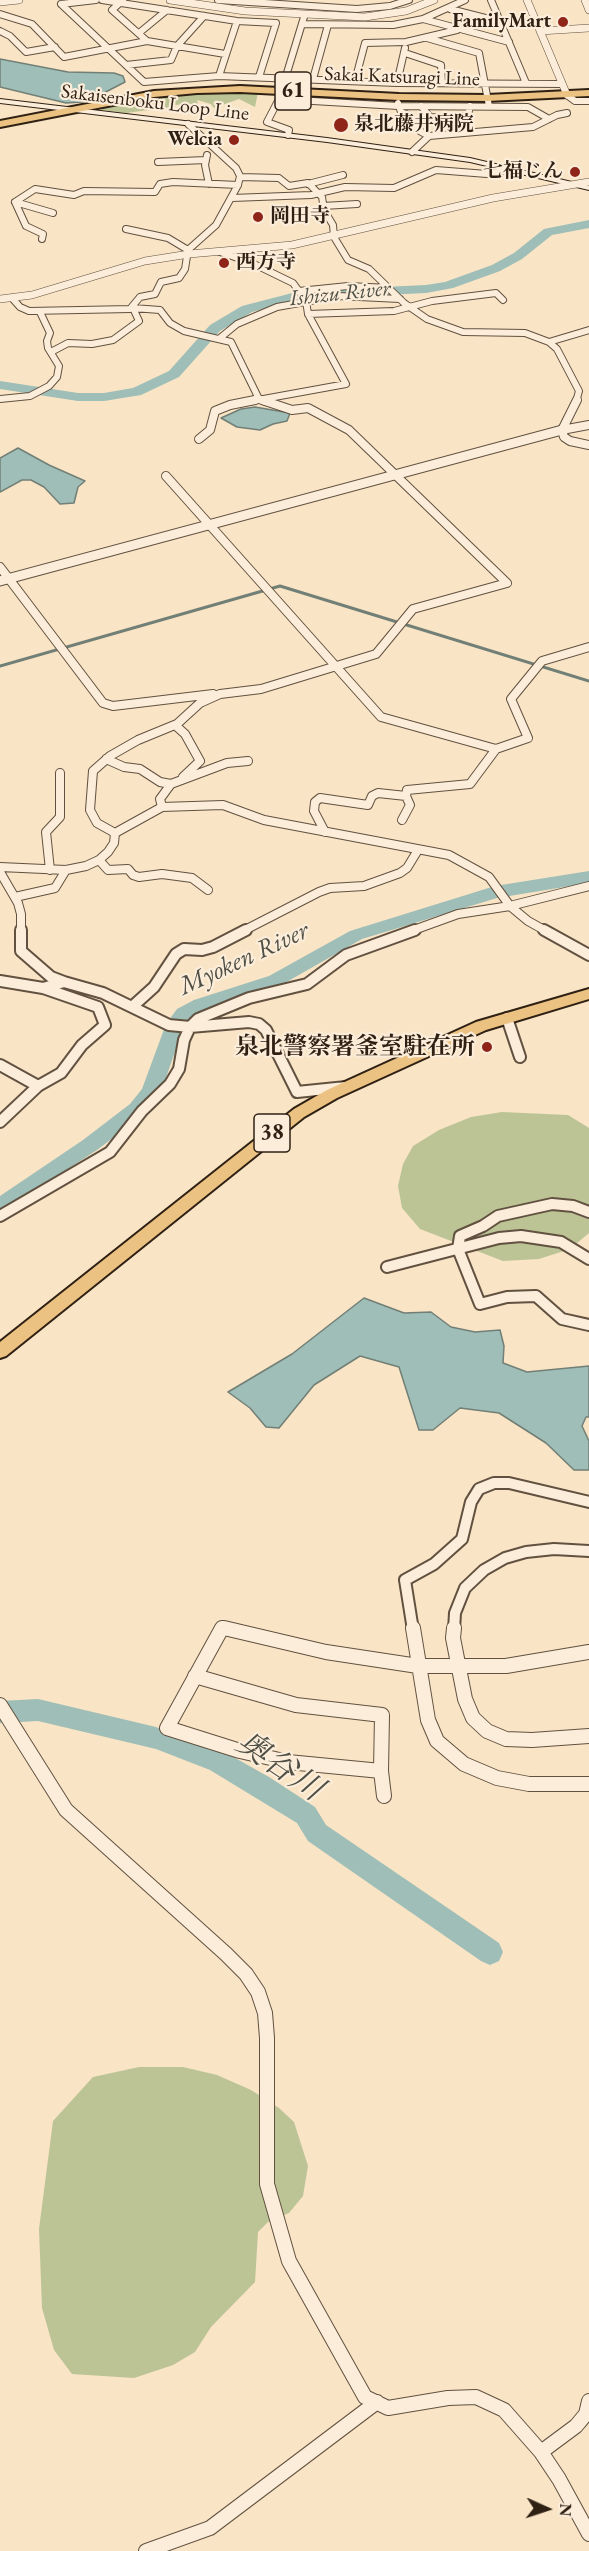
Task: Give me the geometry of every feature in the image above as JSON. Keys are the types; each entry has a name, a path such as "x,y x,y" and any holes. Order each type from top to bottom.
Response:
{"main road":[{"name":"Sakai Katsuragi Line","path":"0,124 176,92 229,89 280,95 398,101 488,102 589,93"},
{"name":"Sakaisenboku Loop Line","path":"0,101 412,152 514,169 589,188"},
{"name":"38","path":"0,1351 299,1113 349,1087 481,1026 589,994"}],"street":[{"path":"0,2 19,0"},
{"path":"96,0 61,4 144,82 219,76 397,82 562,84"},
{"path":"102,0 121,1 237,21 276,23 259,77"},
{"path":"170,0 245,11 380,16 412,10 434,0"},
{"path":"218,0 308,3 339,8 372,9 406,1"},
{"path":"339,8 341,0"},
{"path":"372,9 373,0"},
{"path":"302,24 378,27 423,19 450,9 465,0"},
{"path":"491,0 526,83"},
{"path":"527,0 567,95 576,101 589,101"},
{"path":"585,0 589,10"},
{"path":"121,1 112,10 147,41"},
{"path":"288,135 289,130 267,122 280,95 308,3"},
{"path":"450,9 501,22"},
{"path":"138,33 167,10"},
{"path":"0,14 32,24 64,57 147,41 225,54"},
{"path":"126,65 171,60 177,46 204,16"},
{"path":"423,19 457,30 509,42"},
{"path":"219,76 237,21"},
{"path":"313,79 328,25"},
{"path":"540,31 589,28"},
{"path":"356,81 365,43 406,42 457,30"},
{"path":"0,31 10,36 26,52 55,47"},
{"path":"426,38 479,53 488,102"},
{"path":"397,82 406,42"},
{"path":"405,53 441,64 442,83"},
{"path":"398,101 421,106 470,106 488,102 528,107 549,119"},
{"path":"398,101 416,123 416,129 429,136 533,127 567,113"},
{"path":"421,106 434,118 455,119 468,116 470,106"},
{"path":"133,308 140,297 155,294 161,282 179,278 185,269 188,252 216,225 238,184 240,177 236,168 188,124"},
{"path":"412,152 429,136"},
{"path":"208,184 206,160 209,154 219,152"},
{"path":"158,162 206,160"},
{"path":"232,198 311,195 345,187 394,188 436,170 487,174 514,169"},
{"path":"240,177 279,178 289,186 308,184 343,175"},
{"path":"15,202 35,189 74,195 84,191 155,192 160,184 173,182 238,184"},
{"path":"0,299 32,295 145,261 188,252 220,252 292,245 493,198 589,182"},
{"path":"308,184 319,193 333,225 334,237 348,260 369,269 400,299 427,319 463,332 525,333 549,342 557,349 579,391 578,400 562,430 564,437 570,441 589,445"},
{"path":"15,202 53,213"},
{"path":"15,202 26,226 43,234 42,239"},
{"path":"323,206 357,204"},
{"path":"126,229 168,238 188,252"},
{"path":"220,252 252,263 309,290"},
{"path":"199,439 210,430 215,411 230,405 346,384 308,314 306,301 293,283"},
{"path":"299,292 348,286 389,288"},
{"path":"308,314 384,312 432,301 496,293 503,300"},
{"path":"220,338 237,324 262,312 306,301 348,296 400,299"},
{"path":"0,567 103,704 114,706 190,695 261,689 376,654 413,609 507,583 349,430 308,408 292,410 274,406 259,399 231,342 187,332 170,323 160,310 133,308 40,312 24,310 12,298"},
{"path":"51,352 68,343 100,344 113,340 139,321 133,308"},
{"path":"0,399 30,396 49,386 57,377 59,366 48,348 47,341 50,333 40,312"},
{"path":"549,342 588,330"},
{"path":"0,581 562,430 589,425"},
{"path":"166,476 381,717 496,749 528,738 511,699 542,661 589,647"},
{"path":"116,833 97,823 90,810 93,771 106,759 138,740 175,725 200,703 220,694"},
{"path":"175,725 185,734 200,761 186,771 181,780"},
{"path":"402,820 410,805 406,796 407,790 471,784 496,749"},
{"path":"106,759 124,767 140,769 160,782 171,784"},
{"path":"162,807 160,799 171,784 227,763 248,761"},
{"path":"50,870 46,832 60,817 60,773"},
{"path":"325,832 314,811 315,802 320,798 368,805 372,796 378,793 406,796"},
{"path":"0,867 66,870 99,860 114,843 116,833 162,807 223,805 264,820 449,855 489,877 510,906 528,921 589,954"},
{"path":"133,1006 154,987 176,954 184,949 202,950 213,947 330,888 364,886 400,873 407,868 418,850"},
{"path":"99,860 108,870 128,869 133,875 162,874 192,878 208,890"},
{"path":"15,897 54,888 66,870"},
{"path":"0,872 15,897 21,914 21,951 51,976 103,993 169,1026 190,1027 249,1022 259,1024 266,1030 297,1092 349,1087"},
{"path":"0,1216 110,1152 142,1111 170,1084 179,1069 184,1040 190,1027 198,1019 249,998 308,984 346,955 458,915 510,906 589,886"},
{"path":"0,981 43,988 98,1007 105,1025 82,1045 61,1074 39,1086 0,1122"},
{"path":"43,988 64,982"},
{"path":"507,1018 520,1057"},
{"path":"0,1065 39,1086"},
{"path":"589,1212 573,1206 552,1204 498,1216 483,1226 460,1236 458,1249 480,1304 507,1297 536,1296 562,1318 589,1325"},
{"path":"387,1267 499,1238 543,1238 561,1242 589,1259"},
{"path":"589,1502 509,1483 494,1483 479,1489 471,1502 462,1539 434,1563 405,1580 428,1720 437,1741 464,1764 497,1778 518,1782 589,1784"},
{"path":"589,1551 554,1549 526,1552 505,1558 484,1570 465,1588 455,1613 453,1638 465,1699 473,1718 487,1731 506,1739 589,1736"},
{"path":"381,1771 288,1762 167,1728 222,1628 314,1650 418,1666 506,1666 589,1652"},
{"path":"195,1676 296,1705 382,1715 381,1771 384,1796"},
{"path":"0,1705 66,1810 226,1954 246,1974 258,1992 265,2013 267,2038 267,2184 290,2261 365,2397 388,2408 448,2398 476,2397 504,2410 541,2452 559,2479 589,2534"},
{"path":"541,2452 576,2426 586,2414 589,2401"},
{"path":"146,2551 210,2528 377,2402"}],"green space":[{"path":"225,92 258,92 255,107 239,99 214,108 211,104 197,100 198,104 173,105 126,113 102,110 102,106 136,100"},
{"path":"502,1112 568,1115 589,1128 589,1233 570,1249 539,1259 503,1261 420,1229 402,1208 398,1186 403,1164 413,1146 439,1130 471,1117"},
{"path":"139,2067 183,2067 217,2075 251,2090 279,2108 294,2122 308,2166 303,2196 289,2213 268,2222 258,2232 255,2282 211,2327 195,2352 173,2365 134,2378 72,2374 54,2350 42,2308 39,2229 53,2121 93,2077"}],"water":[{"path":"0,59 68,72 114,73 123,76 125,82 82,102 66,103 0,87"},
{"path":"255,407 290,413 287,421 260,430 237,427 221,418 241,409"},
{"path":"18,448 85,481 78,487 74,503 60,504 44,487 31,480 22,480 0,492 0,458"},
{"path":"364,1298 404,1313 431,1312 451,1327 475,1332 500,1330 504,1346 503,1363 527,1372 589,1366 589,1417 586,1417 582,1426 589,1441 589,1470 574,1470 546,1443 499,1413 460,1408 433,1430 419,1430 399,1367 360,1356 314,1385 279,1428 266,1427 250,1408 228,1392 292,1354"}],"waterway":[{"name":"Ishizu River","path":"0,385 78,397 104,397 136,392 174,374 215,328 247,309 300,295 426,289 448,285 496,268 518,256 548,232 589,224"},
{"path":"0,666 280,586 589,681"},
{"name":"Myoken River","path":"0,1207 27,1186 90,1145 137,1109 151,1092 175,1024 184,1014 201,1005 276,980 356,935 495,892 589,877"},
{"name":"奥谷川","path":"0,1712 38,1710 156,1738 219,1762 306,1815 317,1833 490,1952"}],"place":[{"name":"FamilyMart","path":"563,22"},
{"name":"泉北藤井病院","path":"341,125"},
{"name":"Welcia","path":"234,140"},
{"name":"七福じん","path":"575,172"},
{"name":"岡田寺","path":"258,217"},
{"name":"西方寺","path":"224,263"},
{"name":"泉北警察署釜室駐在所","path":"487,1047"}]}
